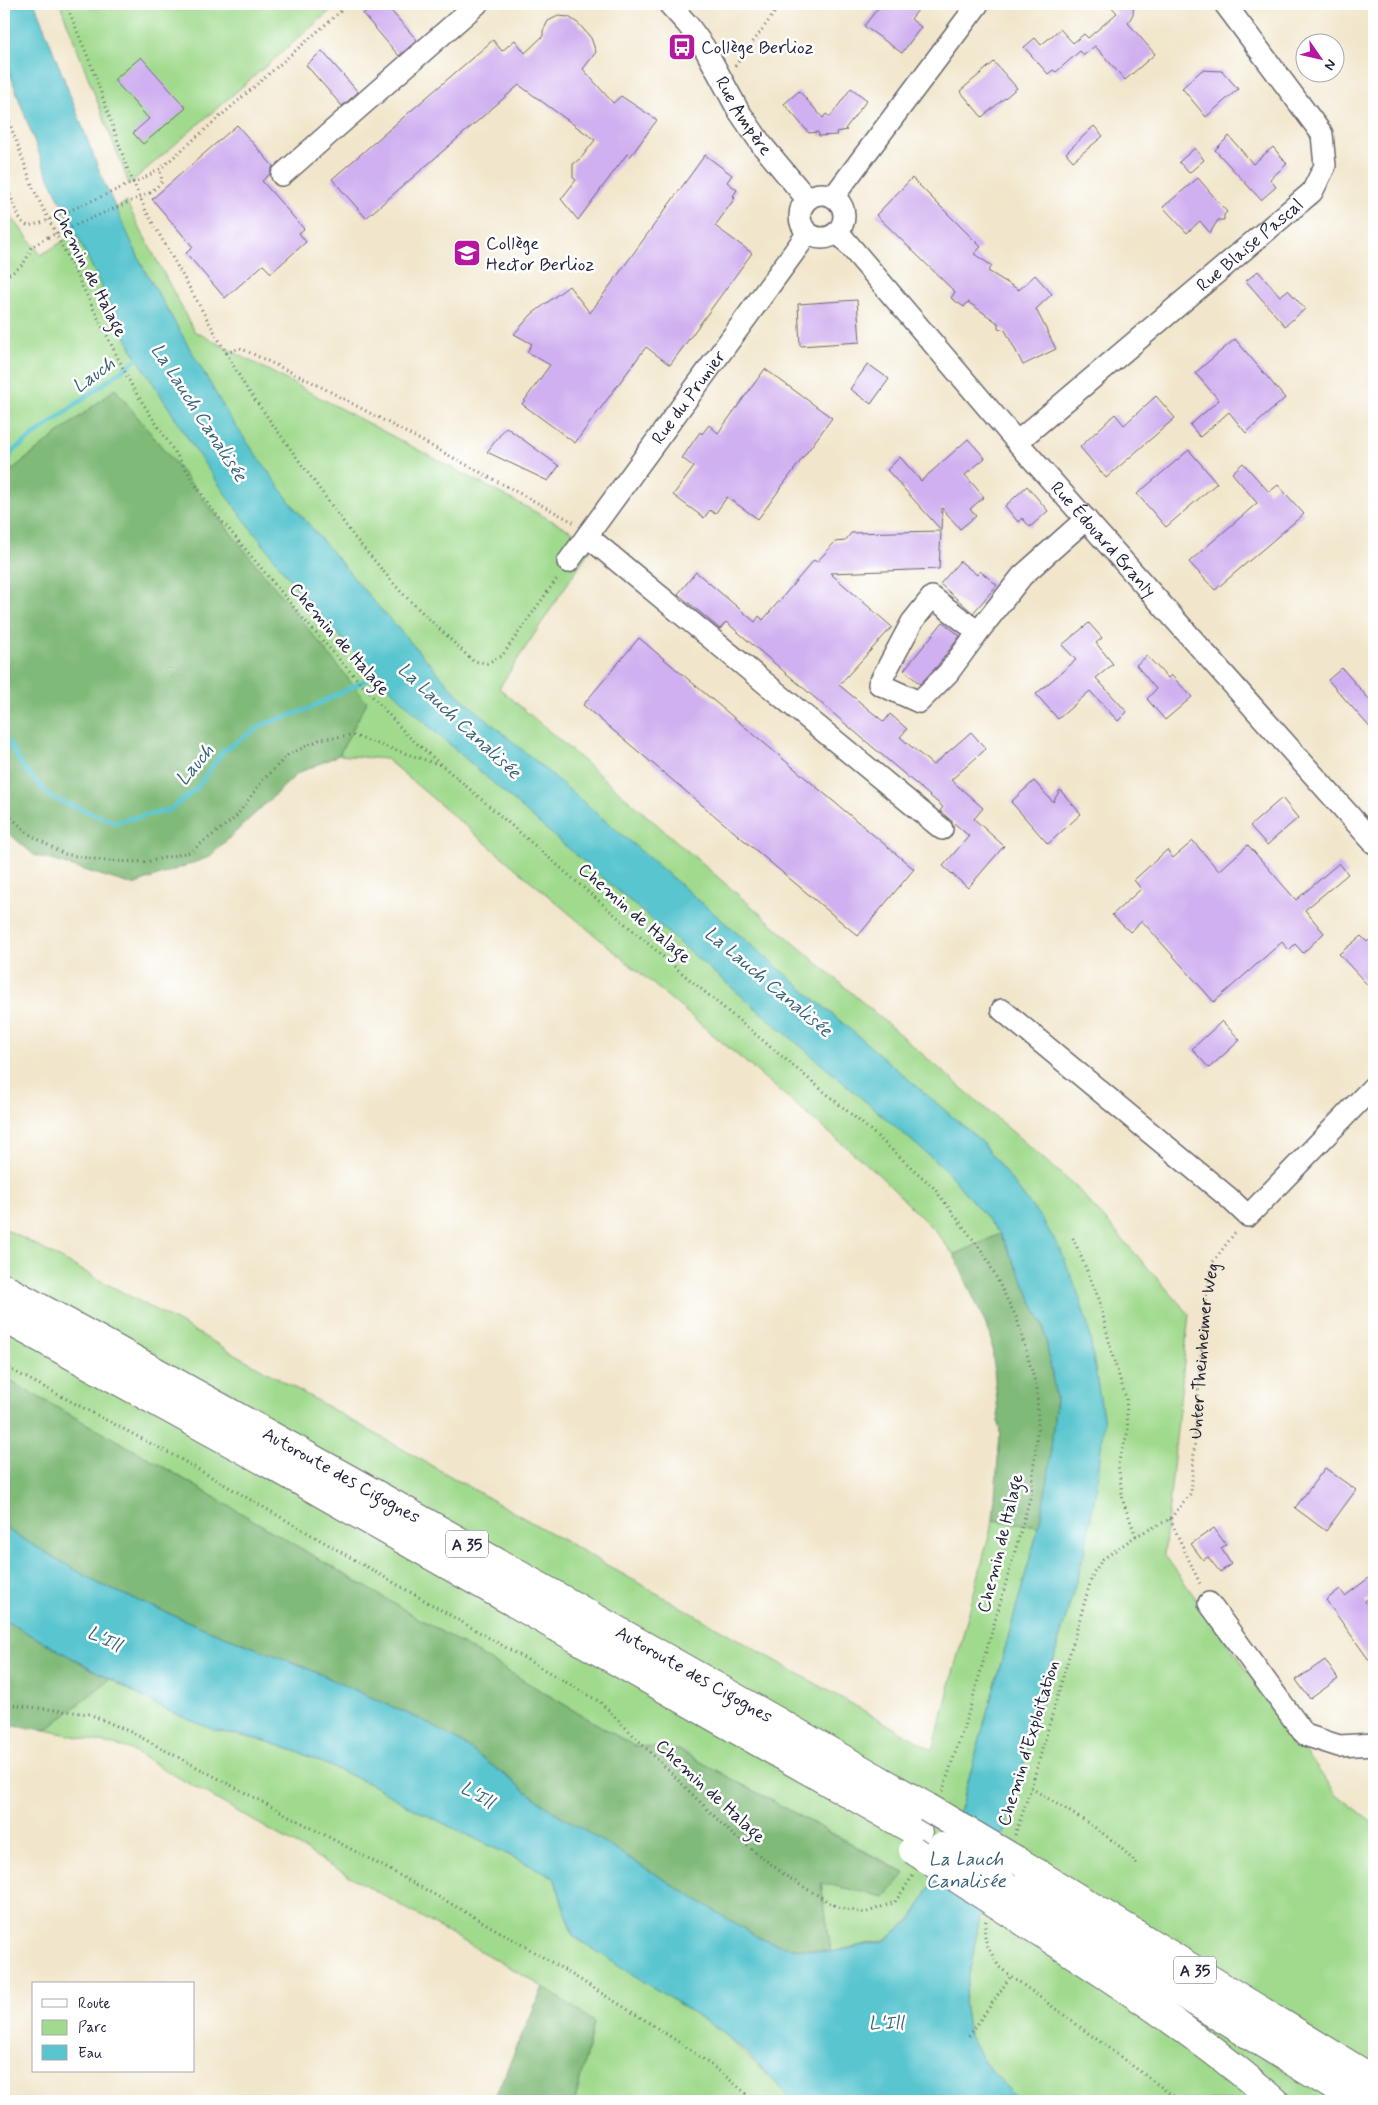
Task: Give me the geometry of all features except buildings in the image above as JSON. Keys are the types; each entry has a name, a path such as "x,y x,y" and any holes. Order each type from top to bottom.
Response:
{"highway":[{"name":"Autoroute des Cigognes","path":"4,1288 284,1441 926,1807 1015,1849 1374,2080"},
{"name":"Autoroute des Cigognes","path":"4,1318 373,1521 665,1687 834,1786 915,1842 999,1904 1357,2101"},
{"path":"999,1904 1154,2007 1250,2079 1275,2101"}],"street":[{"path":"282,175 477,4"},
{"name":"Rue Ampère","path":"669,4 704,47 738,110 762,145 807,199"},
{"path":"834,196 978,4"},
{"name":"Rue Blaise Pascal","path":"1017,442 1312,192 1325,166 1322,134 1225,4"},
{"path":"826,193 834,196 842,204 845,213 844,224 831,237 815,237 808,233 800,222 800,210 807,199 816,194 826,193"},
{"name":"Rue Édouard Branly","path":"838,232 1017,442 1374,843"},
{"name":"Rue du Prunier","path":"568,562 808,233"},
{"path":"978,632 932,597 912,622 879,684 919,702 948,673 1022,576 1086,519"},
{"path":"589,532 942,829"},
{"path":"1002,1010 1229,1198 1248,1216 1374,1086"},
{"path":"1209,1603 1305,1735 1340,1746 1374,1744"}],"path":[{"path":"66,4 89,59 128,170 146,211 226,353 245,386 355,538 401,592 473,661 487,663 502,656 568,562"},
{"path":"4,181 20,221 28,226 41,224 146,177 160,169 349,4"},
{"path":"722,82 781,4"},
{"name":"Chemin de Halage","path":"4,108 34,190 134,388 211,508 338,658 407,735 682,973 870,1130 933,1187 985,1255 1016,1319 1037,1389 1038,1423 1031,1495 970,1708 946,1782"},
{"path":"4,276 13,273 27,261 31,247 48,237 150,193 162,182 160,169"},
{"path":"226,353 240,348 312,382 436,447 589,532"},
{"path":"4,811 29,834 64,854 106,861 146,862 190,852 235,818 264,780 288,755 321,739 351,735 443,766"},
{"name":"Unter Theinheimer Weg","path":"1170,1519 1191,1493 1206,1302 1213,1262 1248,1216"},
{"path":"1073,1238 1100,1299 1112,1354 1126,1398 1128,1431 1118,1464 1123,1501 1136,1536"},
{"name":"Chemin de Halage","path":"4,1366 182,1460 600,1702 733,1835 789,1878 836,1907 865,1913 895,1902 912,1879"},
{"path":"1170,1519 1209,1603"},
{"name":"Chemin d'Exploitation","path":"1015,1849 1092,1573 1103,1559 1136,1536 1170,1519"},
{"path":"4,1704 89,1714 142,1737 517,1940 647,2022 725,2077 754,2101"},
{"path":"1031,1788 1093,1826 1117,1844 1139,1866"},
{"path":"999,1904 985,1926 986,1946 1000,1967 1180,2101"},
{"path":"969,2036 1012,1976"}],"green space":[{"path":"60,4 338,4 129,184"},
{"path":"126,202 194,331 594,543 499,688 1075,1186 1189,1314 1164,1554 1335,1793 1374,1823 1374,2101 1019,2101 983,2061 969,2036 964,2001 981,1911 1084,1554 1097,1484 1000,1234 954,1255 935,1231 877,1173 386,759 339,755 366,702 115,389 4,476 4,207 41,255"},
{"path":"115,389 367,702 339,755 298,773 209,857 133,885 34,855 4,829 4,476"},
{"path":"4,1228 196,1332 933,1750 993,1520 1039,1526 962,1803 934,1880 911,1920 884,1940 831,1952 821,1882 885,1897 905,1873 679,1750 634,1746 150,1459 4,1378"},
{"path":"1000,1234 1044,1328 1056,1398 1048,1479 1039,1526 993,1520 1000,1435 991,1336 954,1255"},
{"path":"4,1378 150,1459 634,1746 679,1750 905,1874 885,1897 821,1883 831,1952 785,1947 759,1938 551,1810 462,1743 426,1722 295,1663 206,1629 101,1585 4,1528"},
{"path":"4,1620 110,1679 46,1730 4,1725"},
{"path":"110,1679 166,1710 214,1730 266,1741 303,1754 374,1786 410,1807 554,1877 573,1936 721,2031 793,2101 575,2101 594,2022 543,1987 127,1748 46,1730"},
{"path":"543,1987 594,2022 575,2101 493,2101"}],"water":[{"path":"4,4 35,4 104,183 144,269 230,418 290,502 369,596 458,695 981,1141 1043,1221 1061,1251 1079,1296 1088,1326 1104,1422 1097,1484 1084,1554 981,1911 964,2001 969,2036 983,2061 1019,2101 793,2101 746,2052 721,2031 573,1936 554,1877 410,1807 374,1786 303,1754 266,1741 214,1730 166,1710 4,1620 4,1528 101,1585 206,1629 295,1663 426,1722 462,1743 551,1810 759,1938 785,1947 831,1952 884,1941 911,1920 934,1880 962,1803 1039,1526 1048,1479 1056,1398 1044,1328 1021,1276 1000,1234 946,1170 542,826 424,722 351,649 299,591 236,509 199,456 131,348 44,167 4,56"}],"waterway":[{"name":"Lauch","path":"4,466 13,451 141,356"},
{"name":"Lauch","path":"4,735 24,769 52,798 115,822 170,810 196,789 223,751 262,725 308,709 382,672"}],"place":[{"name":"Collège Berlioz","path":"682,47"},
{"name":"Collège Hector Berlioz","path":"467,253"}],"water label":[{"name":"La Lauch Canalisée","path":"200,412"},
{"name":"La Lauch Canalisée","path":"460,720"},
{"name":"La Lauch Canalisée","path":"769,981"},
{"name":"L'Ill","path":"105,1638"},
{"name":"L'Ill","path":"478,1794"},
{"name":"La Lauch Canalisée","path":"966,1869"},
{"name":"L'Ill","path":"886,2022"}]}
